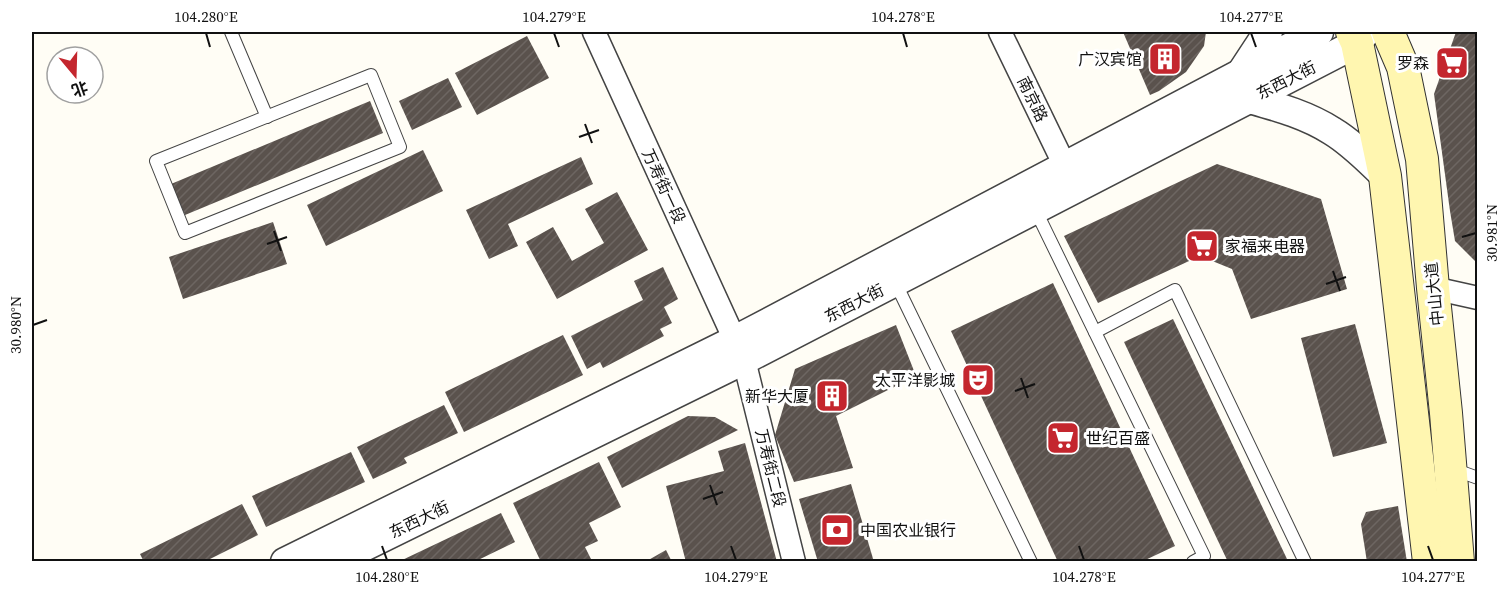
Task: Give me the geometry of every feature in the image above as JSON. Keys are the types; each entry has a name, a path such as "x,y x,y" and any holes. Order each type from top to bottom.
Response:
{"main road":[{"name":"中山大道","path":"1388,32 1403,67 1422,159 1433,288 1464,473 1458,561"},
{"path":"1359,35 1385,176 1429,561"}],"street":[{"name":"万寿街一段","path":"594,32 739,350"},
{"name":"南京路","path":"1000,32 1065,166"},
{"path":"1268,32 1246,85 1333,131 1385,176"},
{"name":"东西大街","path":"285,561 739,350 1035,209 1246,85 1319,32"},
{"name":"东西大街","path":"333,561 739,350 1065,166 1359,35"},
{"path":"1433,288 1478,298"},
{"name":"万寿街二段","path":"739,350 794,561"}],"lane":[{"path":"231,32 267,117"},
{"path":"371,75 400,147 185,233 156,161 267,117 371,75"},
{"path":"1035,209 1204,556 1193,561"},
{"path":"897,286 1031,561"},
{"path":"1095,332 1175,290 1305,561"}],"building":[{"name":"广汉宾馆","path":"1123,32 1206,32 1204,46 1186,72 1150,95"},
{"path":"1456,32 1478,32 1478,264 1455,241 1434,94"},
{"path":"527,36 549,78 477,115 455,73"},
{"path":"448,78 462,107 412,130 399,101"},
{"path":"370,101 383,133 185,215 171,184"},
{"path":"423,150 443,191 326,246 307,205"},
{"path":"581,157 593,184 508,224 518,246 489,259 466,210"},
{"name":"家福来电器","path":"1217,164 1321,199 1347,289 1251,319 1232,269 1200,256 1098,303 1064,236"},
{"path":"617,192 648,250 557,299 526,242 553,227 572,261 604,243 585,209"},
{"path":"273,222 287,264 183,299 169,257"},
{"path":"663,267 678,299 664,307 672,323 660,329 664,336 603,368 600,362 587,369 571,336 643,300 634,281"},
{"name":"世纪百盛","path":"1053,283 1175,546 1141,562 1058,562 951,331"},
{"path":"1173,319 1287,559 1282,562 1228,562 1124,342"},
{"path":"1355,324 1387,443 1333,457 1301,338"},
{"name":"新华大厦","path":"896,325 916,376 836,416 853,468 794,482 775,435 795,369"},
{"path":"563,335 583,375 464,432 445,392"},
{"path":"444,405 458,433 404,458 407,463 373,479 357,447"},
{"path":"688,416 715,417 738,430 622,488 607,457"},
{"path":"745,443 777,562 746,562 746,560 742,562 686,562 666,486 724,471 718,451"},
{"path":"351,452 365,482 266,527 252,496"},
{"path":"599,462 621,507 589,523 598,541 585,547 591,559 586,562 541,562 513,503"},
{"name":"中国农业银行","path":"851,484 874,562 818,562 799,499"},
{"path":"242,504 258,535 204,562 144,562 140,554"},
{"path":"1398,506 1407,562 1367,562 1361,524 1366,512"},
{"path":"501,513 515,542 474,562 398,562"},
{"path":"666,550 672,562 645,562"}],"place":[{"name":"广汉宾馆","path":"1165,59"},
{"name":"罗森","path":"1452,63"},
{"name":"家福来电器","path":"1202,246"},
{"name":"太平洋影城","path":"978,380"},
{"name":"新华大厦","path":"832,396"},
{"name":"世纪百盛","path":"1063,438"},
{"name":"中国农业银行","path":"837,530"}]}
